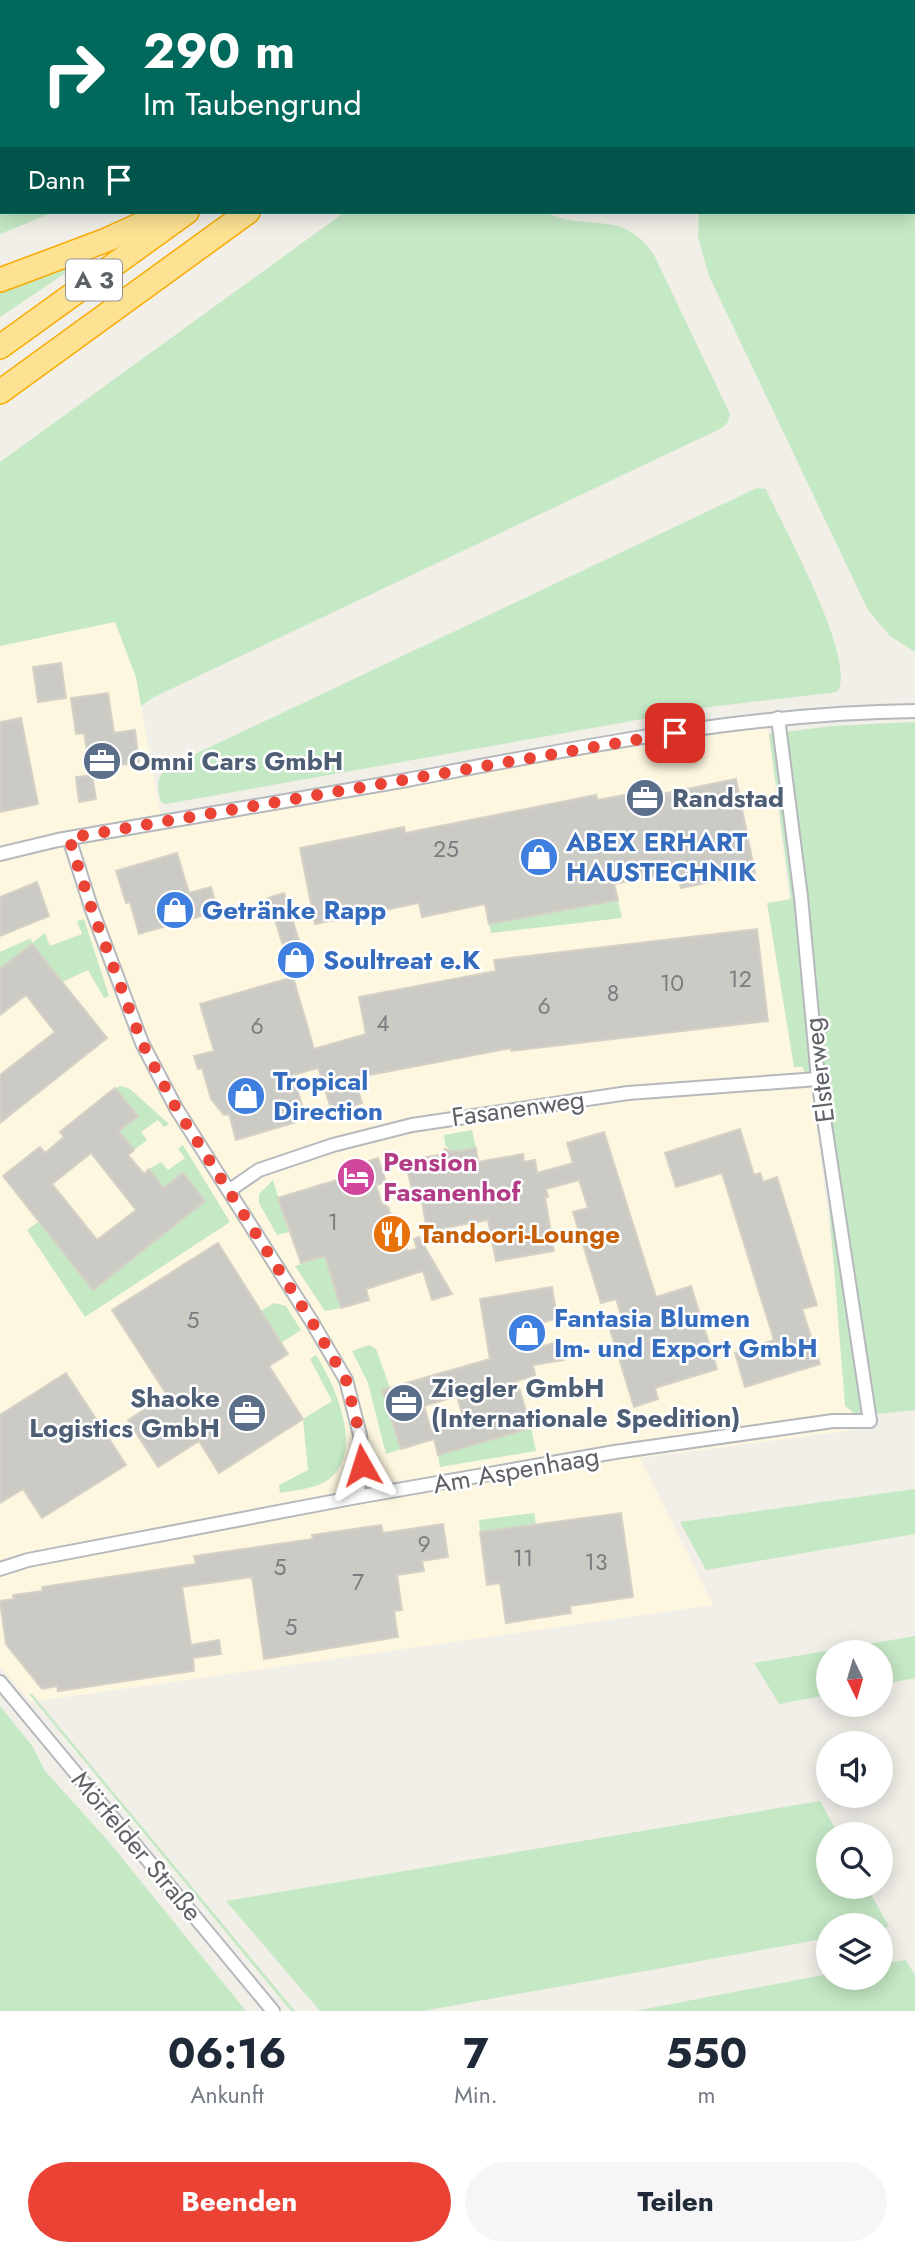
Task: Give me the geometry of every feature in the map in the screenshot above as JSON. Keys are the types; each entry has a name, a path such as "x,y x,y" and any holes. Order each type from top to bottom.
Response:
{"highway":[{"path":"0,279 104,241 164,214"},
{"name":"A 3","path":"0,347 184,214"},
{"name":"A 3","path":"0,392 245,214"},
{"name":"A 3","path":"0,398 35,368"}],"street":[{"path":"0,854 69,838 567,749 773,718 915,711"},
{"name":"Elsterweg","path":"773,718 801,897 818,1079 870,1421"},
{"path":"69,838 92,910 142,1043 176,1108 230,1190 346,1380 360,1435 362,1465 357,1497"},
{"name":"Fasanenweg","path":"230,1190 259,1170 333,1145 421,1123 628,1093 818,1079"},
{"name":"Am Aspenhaag","path":"0,1569 28,1559 357,1497 640,1448 833,1421 870,1421"},
{"name":"Mörfelder Straße","path":"0,1682 273,2011"}],"shaded area":[{"path":"115,621 136,677 162,822 767,719 854,1430 640,1458 713,1605 31,1702 0,1667 0,646"}],"green space":[{"path":"0,214 49,214 0,234"},
{"path":"342,214 550,214 575,221 603,223 629,231 642,240 654,255 730,414 728,422 722,428 152,698 141,706 136,677 115,622 0,646 0,462"},
{"path":"699,214 915,214 915,652 890,636 868,610 709,276 698,237"},
{"path":"79,264 0,317 0,291"},
{"path":"757,488 766,489 816,593 837,653 841,676 837,692 710,707 166,804 161,802 158,790 160,777 172,765"},
{"path":"915,722 915,1410 858,1416 845,1406 825,1155 814,1071 804,1072 803,1067 794,1067 767,903 791,899 769,734 832,726"},
{"path":"618,900 622,918 491,933 489,924"},
{"path":"84,919 109,996 104,998 88,970 62,982 32,944 0,969 0,952 31,938 32,943 45,933 50,946 82,934 77,921"},
{"path":"122,1086 130,1089 169,1124 164,1127 158,1120 141,1132 147,1140 134,1150 119,1131 137,1116 115,1088"},
{"path":"472,1130 476,1148 452,1152 445,1145 444,1135"},
{"path":"183,1145 230,1222 85,1317 27,1230 39,1221 92,1289 205,1201 183,1173 164,1188 149,1169 161,1162 168,1170 185,1158 178,1149"},
{"path":"273,1180 289,1232 277,1235 259,1203 259,1194"},
{"path":"325,1256 341,1308 325,1311 295,1266"},
{"path":"274,1303 286,1306 301,1330 281,1343 261,1311"},
{"path":"369,1345 376,1349 390,1388 383,1391 401,1449 386,1454 368,1383 352,1351"},
{"path":"316,1355 338,1401 346,1436 345,1453 339,1468 328,1480 311,1487 280,1493 279,1485 308,1470 303,1419 332,1401 310,1359"},
{"path":"531,1428 536,1451 440,1467 438,1455"},
{"path":"915,1489 915,1534 706,1570 680,1522"},
{"path":"534,1513 536,1525 480,1532 479,1520"},
{"path":"915,1636 915,1678 893,1682 891,1640"},
{"path":"816,1653 816,1697 779,1704 754,1663"},
{"path":"29,1694 32,1694 295,2011 291,2011"},
{"path":"0,1706 33,1747 45,1771 109,1842 246,2011 0,2011"},
{"path":"816,1802 816,1808 824,1808 831,1822 816,1822 816,1899 874,1899 881,1913 816,1913 816,1940 423,2011 320,2011 226,1901"},
{"path":"906,1960 915,1976 915,2011 635,2011 816,1976 816,1990 893,1990 893,1962"}],"building":[{"path":"61,663 66,698 38,702 33,667"},
{"path":"108,693 114,733 135,730 139,762 90,770 84,733 76,734 71,698"},
{"path":"21,718 38,804 0,812 0,722"},
{"path":"92,775 96,799 79,802 76,777"},
{"path":"736,779 755,873 681,888 678,871 614,884 618,900 489,924 485,904 422,917 419,903 315,924 300,848 404,827 405,833 596,795 598,800 661,788 662,794"},
{"path":"177,853 189,893 211,887 218,911 139,934 130,902 126,903 116,871"},
{"path":"37,882 49,916 0,936 0,897"},
{"path":"284,893 309,972 293,977 268,898"},
{"path":"757,929 768,1021 511,1051 511,1048 354,1078 362,1103 332,1112 318,1068 293,1075 306,1119 236,1140 229,1114 224,1115 211,1099 202,1068 198,1069 194,1056 214,1051 200,1004 293,977 314,1049 366,1034 359,997 496,971 494,960"},
{"path":"32,944 107,1038 0,1123 0,1075 55,1032 26,995 0,1015 0,969"},
{"path":"115,1088 138,1116 119,1131 134,1150 128,1155 144,1174 149,1169 164,1188 183,1173 205,1201 93,1290 3,1176 40,1147 45,1153 64,1137 60,1132","holes":["91,1153 136,1210 97,1240 52,1184"]},
{"path":"740,1129 754,1175 760,1173 763,1182 777,1177 817,1305 802,1309 820,1364 745,1387 735,1353 774,1340 722,1173 676,1187 665,1153"},
{"path":"604,1132 656,1297 691,1286 717,1369 655,1388 658,1399 634,1407 609,1326 623,1322 616,1299 601,1303 573,1212 588,1208 579,1180 546,1189 554,1251 496,1261 488,1220 427,1231 420,1189 412,1190 408,1173 417,1170 414,1159 439,1155 445,1149 453,1152 476,1148 478,1162 523,1154 524,1162 535,1160 537,1173 573,1163 567,1143"},
{"path":"378,1158 386,1182 376,1185 382,1204 388,1207 394,1225 399,1224 407,1251 417,1249 414,1239 419,1237 452,1294 432,1300 423,1271 366,1289 369,1300 341,1308 325,1256 301,1263 278,1198 340,1179 339,1176 367,1167 366,1162"},
{"path":"218,1243 288,1354 269,1366 303,1419 219,1473 199,1441 158,1467 128,1420 167,1395 112,1310"},
{"path":"552,1287 557,1318 520,1330 527,1351 561,1341 564,1360 533,1365 535,1375 517,1381 531,1428 438,1455 434,1439 401,1449 382,1390 490,1359 480,1299","holes":["457,1396 464,1420 431,1429 432,1433 424,1406"]},
{"path":"66,1373 126,1465 42,1518 23,1489 0,1503 0,1415"},
{"path":"621,1513 633,1597 570,1606 571,1613 506,1623 500,1583 487,1585 480,1532"},
{"path":"443,1524 448,1557 422,1561 424,1571 397,1575 402,1610 394,1611 398,1637 264,1659 252,1577 182,1587 191,1645 219,1640 221,1654 193,1658 194,1671 58,1691 57,1686 42,1689 6,1644 0,1601 14,1599 13,1595 43,1591 42,1587 196,1564 194,1556 313,1539 312,1535 381,1525 383,1533"}],"place":[{"name":"Omni Cars GmbH","path":"102,761"},
{"name":"Randstad","path":"645,798"},
{"name":"ABEX ERHART HAUSTECHNIK","path":"539,857"},
{"name":"Getränke Rapp","path":"175,910"},
{"name":"Soultreat e.K","path":"296,960"},
{"name":"Tropical Direction","path":"246,1096"},
{"name":"Pension Fasanenhof","path":"356,1177"},
{"name":"Tandoori-Lounge","path":"392,1234"},
{"name":"Fantasia Blumen Im- und Export GmbH","path":"527,1333"},
{"name":"Ziegler GmbH (Internationale Spedition)","path":"404,1403"},
{"name":"Shaoke Logistics GmbH","path":"247,1413"}],"route":[{"path":"362,1465 360,1435 346,1380 230,1190 176,1108 142,1043 92,910 69,838 567,749 675,733"}]}
